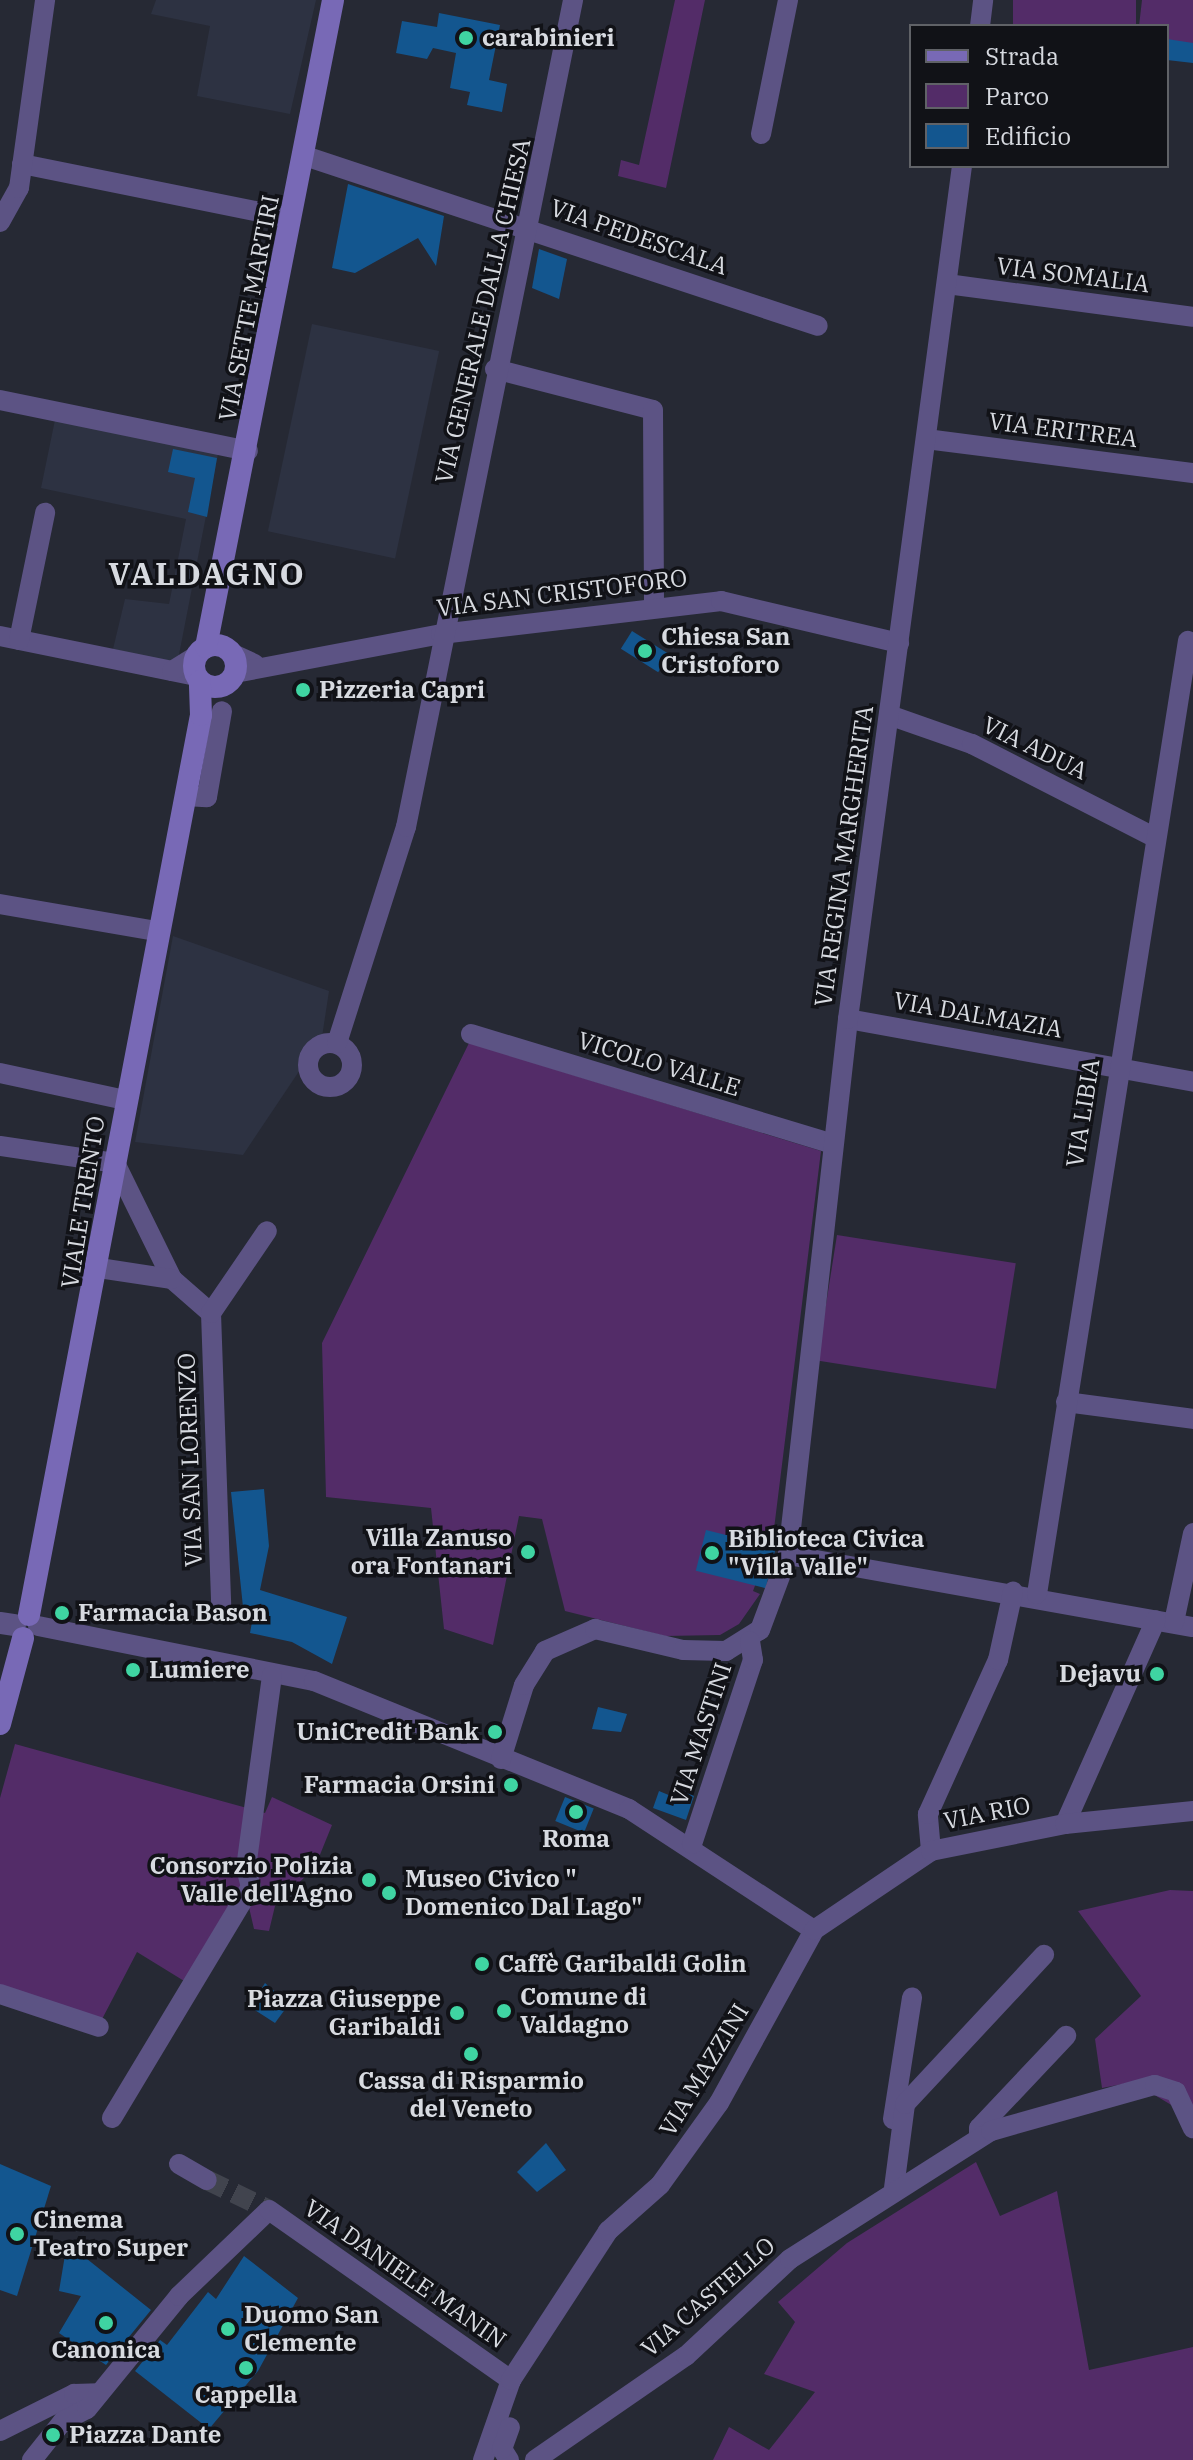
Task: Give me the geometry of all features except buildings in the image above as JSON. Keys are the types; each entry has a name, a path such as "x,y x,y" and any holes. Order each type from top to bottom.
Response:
{"main road":[{"name":"VIA SETTE MARTIRI","path":"212,713 219,665 213,625 333,0"},
{"name":"VIALE TRENTO","path":"0,1724 99,1268 125,1100 185,796 212,713"}],"street":[{"path":"0,222 22,164 45,0"},
{"name":"VIA GENERALE DALLA CHIESA","path":"337,1043 406,827 441,634 524,224 548,142 573,0"},
{"path":"761,134 788,0"},
{"path":"980,24 983,0"},
{"name":"VIA PEDESCALA","path":"305,156 524,224 818,326"},
{"path":"22,164 291,218"},
{"name":"VIA REGINA MARGHERITA","path":"750,1641 767,1619 788,1555 848,1019 962,168"},
{"name":"VIA SOMALIA","path":"947,284 1193,317"},
{"path":"495,369 653,410 654,605"},
{"path":"0,400 248,451"},
{"name":"VIA ERITREA","path":"926,439 1193,473"},
{"path":"45,513 10,638 172,671 219,665"},
{"name":"VIA SAN CRISTOFORO","path":"219,665 654,605 721,601 899,643"},
{"name":"VIA LIBIA","path":"1037,1594 1117,1065 1188,641"},
{"name":"VIA ADUA","path":"889,715 972,744 1154,837"},
{"path":"0,904 157,931"},
{"name":"VIA DALMAZIA","path":"848,1019 1117,1065 1193,1082"},
{"name":"VICOLO VALLE","path":"471,1034 833,1144"},
{"path":"0,1073 125,1100"},
{"path":"0,1146 115,1163 172,1279 211,1313 267,1231"},
{"path":"99,1268 172,1279"},
{"name":"VIA SAN LORENZO","path":"211,1313 221,1605"},
{"path":"1066,1402 1193,1419"},
{"path":"1065,1824 1174,1623 1193,1533"},
{"path":"788,1555 1037,1594 1174,1623"},
{"path":"931,1851 928,1814 998,1660 1013,1592"},
{"path":"21,1625 272,1676 314,1681 629,1809 692,1844 814,1930"},
{"path":"501,1759 524,1685 555,1644 595,1629 683,1650 726,1651 750,1641"},
{"name":"VIA MASTINI","path":"692,1844 753,1660 750,1641"},
{"path":"112,2118 251,1887 246,1868 272,1676"},
{"name":"VIA RIO","path":"814,1930 931,1851 1065,1824 1193,1811"},
{"name":"VIA MAZZINI","path":"505,2403 511,2380 608,2231 660,2185 719,2103 814,1930"},
{"path":"894,2188 905,2104 1044,1955"},
{"path":"0,1994 99,2027"},
{"path":"874,2199 890,2160 897,2065 912,1997"},
{"name":"VIA CASTELLO","path":"979,2138 979,2128 1066,2036"},
{"name":"VIA CASTELLO","path":"535,2460 686,2356 790,2259 874,2199 979,2138 1155,2085 1176,2092 1193,2128"},
{"path":"179,2164 207,2180"},
{"name":"VIA DANIELE MANIN","path":"98,2393 118,2374 179,2296 269,2210 511,2380"},
{"path":"0,2431 74,2394 98,2393"},
{"path":"32,2460 63,2421 98,2393"},
{"path":"483,2460 505,2403"},
{"path":"505,2403 513,2413 502,2449 509,2460"}],"shaded area":[{"path":"156,0 316,0 290,114 197,96 210,26 151,14"},
{"path":"312,324 439,351 395,558 268,531"},
{"path":"56,415 219,449 177,665 113,649 125,599 169,604 186,519 41,488"},
{"path":"173,936 329,991 322,1037 243,1155 135,1142"}],"green space":[{"path":"675,0 705,0 666,188 618,176 621,160 639,165"},
{"path":"1013,0 1136,0 1136,24 1013,24"},
{"path":"1142,0 1193,0 1193,60 1169,58 1169,24 1139,24"},
{"path":"469,1043 821,1151 773,1537 753,1591 760,1594 739,1624 720,1635 665,1636 565,1611 542,1519 519,1516 493,1645 444,1629 431,1508 326,1497 322,1343"},
{"path":"837,1235 1016,1263 996,1389 817,1360"},
{"path":"15,1744 265,1813 272,1797 332,1825 315,1867 275,1906 269,1931 254,1929 248,1903 189,1984 137,1952 100,2023 0,1991 0,1798"},
{"path":"1170,1890 1193,1891 1193,2118 1133,2082 1102,2088 1095,2039 1141,1996 1078,1911"},
{"path":"976,2162 1000,2216 1057,2191 1089,2370 1193,2347 1193,2460 713,2460 729,2427 769,2450 815,2392 764,2374 795,2322 778,2302 847,2243"}],"tunnel":[{"path":"207,2180 269,2210"}],"place":[{"name":"carabinieri","path":"466,38"},
{"name":"Chiesa San Cristoforo","path":"645,651"},
{"name":"Pizzeria Capri","path":"303,690"},
{"name":"Villa Zanuso ora Fontanari","path":"528,1552"},
{"name":"Biblioteca Civica \"Villa Valle\"","path":"712,1553"},
{"name":"Farmacia Bason","path":"62,1613"},
{"name":"Lumiere","path":"133,1670"},
{"name":"Dejavu","path":"1157,1674"},
{"name":"UniCredit Bank","path":"495,1732"},
{"name":"Farmacia Orsini","path":"511,1785"},
{"name":"Roma","path":"576,1812"},
{"name":"Consorzio Polizia Valle dell'Agno","path":"369,1880"},
{"name":"Museo Civico \" Domenico Dal Lago\"","path":"389,1893"},
{"name":"Caffè Garibaldi Golin","path":"482,1964"},
{"name":"Comune di Valdagno","path":"504,2011"},
{"name":"Piazza Giuseppe Garibaldi","path":"457,2013"},
{"name":"Cassa di Risparmio del Veneto","path":"471,2054"},
{"name":"Cinema Teatro Super","path":"17,2234"},
{"name":"Canonica","path":"106,2323"},
{"name":"Duomo San Clemente","path":"228,2329"},
{"name":"Cappella","path":"246,2368"},
{"name":"Piazza Dante","path":"53,2435"}],"district":[{"name":"VALDAGNO","path":"207,573"}]}
